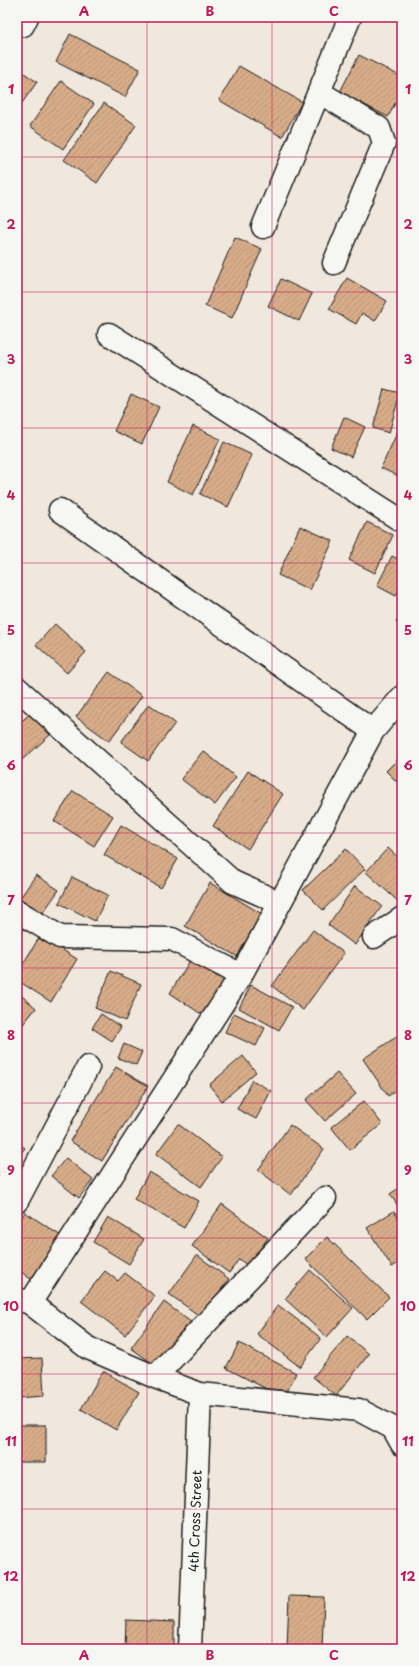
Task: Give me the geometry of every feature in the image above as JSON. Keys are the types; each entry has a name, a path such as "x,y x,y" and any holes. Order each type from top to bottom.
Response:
{"street":[{"path":"263,227 350,17"},
{"path":"319,92 379,128 384,144 334,263"},
{"path":"110,334 402,521"},
{"path":"60,510 373,731"},
{"path":"17,688 233,882 280,903"},
{"path":"402,697 373,731 241,975 24,1301 88,1348 155,1377 200,1394 359,1410 393,1428 402,1444"},
{"path":"17,911 60,937 172,939 241,975"},
{"path":"374,937 402,918"},
{"path":"17,1201 88,1067"},
{"path":"155,1377 325,1198"},
{"name":"4th Cross Street","path":"190,1649 200,1394"}],"building":[{"path":"70,34 140,69 125,97 56,62"},
{"path":"359,55 402,77 402,90 388,117 340,92"},
{"path":"239,66 302,102 282,137 219,100"},
{"path":"17,68 37,82 17,110"},
{"path":"61,81 94,104 63,149 30,126"},
{"path":"104,103 136,125 97,183 64,160"},
{"path":"235,237 262,249 232,318 205,306"},
{"path":"347,278 387,301 375,321 362,313 356,324 329,309"},
{"path":"281,279 312,294 299,321 268,306"},
{"path":"384,389 400,393 389,433 373,428"},
{"path":"131,394 159,407 142,444 114,431"},
{"path":"344,417 365,427 351,457 331,448"},
{"path":"402,422 402,478 381,468"},
{"path":"193,426 220,439 193,495 167,482"},
{"path":"224,442 252,455 228,507 200,494"},
{"path":"367,522 393,535 375,573 349,560"},
{"path":"300,526 333,541 310,590 278,575"},
{"path":"392,556 402,561 402,583 396,596 377,586"},
{"path":"402,609 402,625 396,622"},
{"path":"55,624 86,652 67,673 36,645"},
{"path":"109,672 142,696 109,741 76,717"},
{"path":"149,704 175,723 148,761 121,742"},
{"path":"31,713 50,735 22,760 17,754 17,725"},
{"path":"203,751 236,777 215,805 181,779"},
{"path":"402,755 402,787 386,771"},
{"path":"248,771 283,794 248,849 213,826"},
{"path":"73,791 113,816 94,846 54,821"},
{"path":"121,825 178,859 161,888 104,855"},
{"path":"388,848 402,861 402,905 366,872"},
{"path":"346,849 365,869 323,910 303,890"},
{"path":"36,875 59,890 42,914 20,898"},
{"path":"72,877 108,895 95,921 59,903"},
{"path":"210,883 262,914 238,957 185,926"},
{"path":"355,886 382,906 355,945 328,925"},
{"path":"313,930 344,953 303,1010 272,986"},
{"path":"40,936 77,959 51,1002 17,980 17,974"},
{"path":"191,959 229,984 207,1018 170,993"},
{"path":"111,971 141,984 125,1021 95,1008"},
{"path":"251,985 292,1007 279,1030 239,1008"},
{"path":"17,992 36,1008 17,1032"},
{"path":"234,1013 265,1028 256,1046 225,1032"},
{"path":"101,1014 121,1027 112,1041 92,1028"},
{"path":"402,1033 402,1087 388,1096 363,1059"},
{"path":"124,1044 142,1052 136,1065 118,1058"},
{"path":"243,1056 256,1072 222,1101 209,1085"},
{"path":"116,1067 148,1086 102,1161 70,1141"},
{"path":"337,1073 356,1094 325,1121 306,1100"},
{"path":"252,1080 271,1091 256,1119 237,1109"},
{"path":"364,1101 382,1124 350,1150 331,1127"},
{"path":"178,1124 222,1157 201,1187 156,1154"},
{"path":"290,1125 324,1149 291,1195 258,1170"},
{"path":"17,1142 25,1148 17,1158"},
{"path":"66,1158 93,1180 79,1198 51,1176"},
{"path":"149,1172 199,1201 184,1228 134,1199"},
{"path":"402,1186 402,1212 390,1194"},
{"path":"222,1204 268,1238 248,1266 239,1259 229,1273 192,1246"},
{"path":"394,1211 402,1224 402,1261 392,1267 367,1228"},
{"path":"25,1212 61,1236 32,1280 17,1269 17,1225"},
{"path":"108,1217 144,1239 129,1264 93,1242"},
{"path":"327,1237 389,1297 367,1319 305,1259"},
{"path":"197,1255 229,1279 201,1317 169,1294"},
{"path":"310,1270 353,1308 327,1337 285,1299"},
{"path":"105,1271 118,1281 125,1273 155,1296 125,1335 81,1301"},
{"path":"164,1302 192,1323 159,1368 131,1348"},
{"path":"278,1305 321,1338 300,1367 257,1334"},
{"path":"347,1336 369,1354 336,1396 313,1377"},
{"path":"239,1343 296,1373 284,1398 226,1368"},
{"path":"42,1358 44,1396 17,1398 17,1359"},
{"path":"103,1371 139,1392 116,1430 81,1409"},
{"path":"17,1425 46,1425 46,1462 17,1462"},
{"path":"289,1596 324,1597 322,1649 287,1649"},
{"path":"126,1620 174,1622 174,1649 125,1649"}]}
